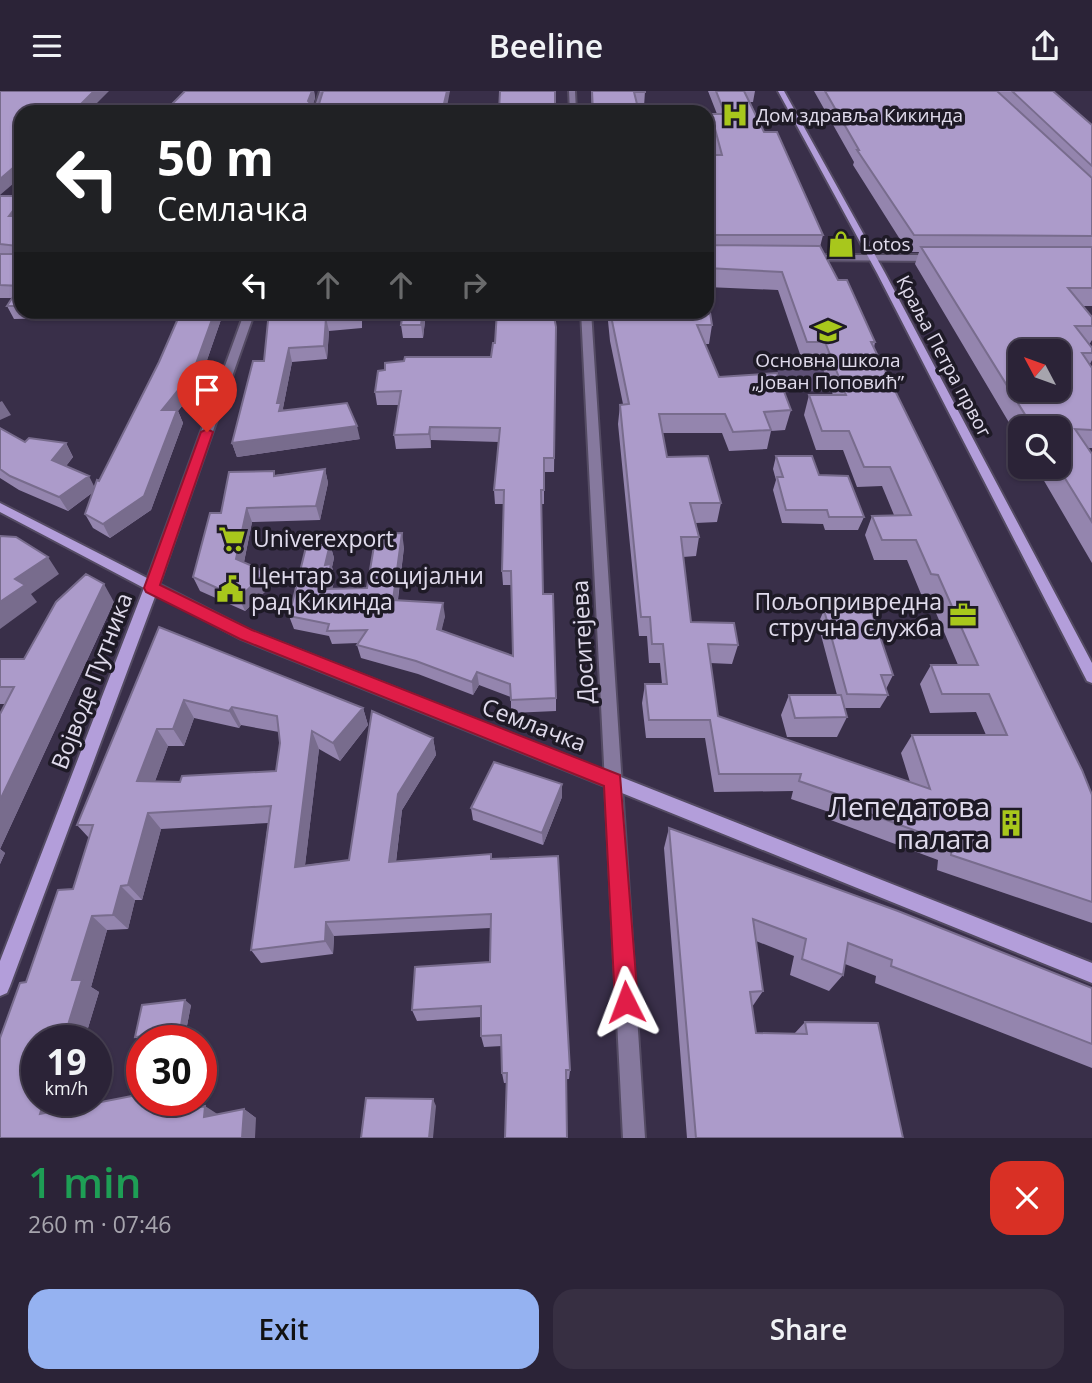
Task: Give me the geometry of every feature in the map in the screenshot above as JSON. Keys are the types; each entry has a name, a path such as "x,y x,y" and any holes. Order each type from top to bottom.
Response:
{"street":[{"name":"Краља Петра првог","path":"781,91 1092,677"},
{"path":"796,258 942,258"},
{"name":"Војводе Путника","path":"0,986 151,588 247,319"},
{"name":"Доситејева","path":"586,319 634,1138"},
{"name":"Семлачка","path":"0,507 151,588 246,635 1092,973"},
{"name":"Семлачка","path":"1062,963 1092,964"}],"shaded area":[{"path":"775,363 866,364 878,392 784,391"}],"building":[{"path":"0,91 94,91 80,105 14,105 14,167 0,179"},
{"path":"185,91 312,91 308,101 311,104 319,104 323,91 447,91 444,105 171,105"},
{"path":"500,91 555,91 555,105 499,105"},
{"path":"592,91 645,91 634,92 637,105 593,105"},
{"path":"716,91 744,91 764,132 777,132 823,235 714,235 714,155 722,155 714,125 714,114 725,114"},
{"path":"825,91 997,91 1092,178 1092,236 914,235 857,150"},
{"path":"1012,91 1053,91 1092,125 1092,166"},
{"path":"0,196 14,196 14,209 9,216 14,216 14,246 0,244"},
{"path":"714,245 820,246 838,280 847,280 875,342 871,342 1092,795 1092,902 951,855 952,844 837,802 839,795 799,781 801,774 719,774 710,720 649,720 645,684 667,684 663,644 652,644 650,617 641,617 620,405 629,404 612,319 711,319 712,325 697,325 719,377 777,373 791,410 764,412 771,430 733,432 725,414 659,414 667,457 708,456 721,503 690,503 699,537 681,537 691,622 734,623 738,645 708,644 718,716 930,789 912,735 1007,735 989,694 942,694 931,665 978,665 938,575 931,574 916,540 882,540 872,516 911,515 890,467 864,467 849,431 822,431 809,395 846,395 825,342 807,342 782,272 714,268"},
{"path":"921,247 1092,247 1092,288 1068,288 1092,317 1092,326 1075,326 1092,348 1092,353 1082,353 1092,368 1092,430 1075,429 1092,454 1092,522 1065,479 1071,479 1071,416 1026,416 1018,403 1071,403 1071,339 1008,339 1008,387"},
{"path":"0,254 14,254 14,286 0,285"},
{"path":"14,295 14,306 7,306"},
{"path":"178,319 212,319 193,372 162,410 177,410 144,496 103,524 85,514 97,480 99,481"},
{"path":"268,319 326,319 324,346 289,348 277,403 281,403 279,411 347,403 357,426 232,443 253,361 264,361"},
{"path":"402,319 422,319 421,325 401,325"},
{"path":"496,319 554,319 554,458 544,458 544,490 541,490 543,594 553,594 556,698 511,700 510,684 477,672 472,682 416,661 357,645 367,630 327,631 329,624 289,616 306,547 330,544 325,565 331,564 325,589 367,588 376,534 402,533 393,600 443,603 437,629 513,656 511,571 502,571 504,490 494,490 500,428 430,427 429,434 394,435 401,391 375,392 378,371 385,370 385,363 404,361 405,357 491,357"},
{"path":"0,428 25,442 29,438 66,443 52,460 89,476 59,497 10,476 0,469"},
{"path":"776,456 812,456 819,475 848,476 864,517 829,517 827,510 786,510 777,477 783,477"},
{"path":"325,469 316,506 247,508 236,559 266,572 239,598 193,577 210,513 221,513 229,472 274,471 274,476"},
{"path":"0,536 16,537 48,557 15,579 25,585 0,602"},
{"path":"86,574 104,584 0,800 0,714 14,687 0,687 0,659 24,659 56,602"},
{"path":"824,610 871,610 893,675 881,675 888,695 847,694"},
{"path":"159,627 363,708 333,743 312,731 295,867 349,860 372,711 433,738 398,794 389,862 491,854 491,859 558,856 570,1070 566,1070 567,1138 505,1138 507,1073 502,1073 501,1035 481,1036 481,1006 412,1010 415,967 490,962 491,914 326,922 325,941 251,950 271,806 148,813 128,885 121,886 113,915 92,916 72,980 82,980 68,1025 21,1025 21,1116 112,1116 112,1100 126,1097 126,1116 204,1117 244,1109 242,1138 0,1138 0,1038 20,983 26,982 58,890 73,889 93,825 77,825","holes":["184,700 229,711 232,707 277,716 280,743 276,771 182,776 180,782 137,781 157,729 173,729"]},
{"path":"789,695 841,695 847,717 795,718"},
{"path":"494,762 562,784 542,833 471,808"},
{"path":"669,828 898,911 1092,988 1092,1044 891,966 892,960 848,943 843,975 802,959 806,939 753,919 763,991 750,992 756,1033 807,1034 805,1022 878,1023 903,1138 696,1138"},
{"path":"185,1000 181,1025 138,1025 142,1005"},
{"path":"366,1098 433,1099 429,1138 361,1138"}],"place":[{"name":"Дом здравља Кикинда","path":"735,115"},
{"name":"Lotos","path":"841,244"},
{"name":"Основна школа „Јован Поповић”","path":"828,331"},
{"name":"Univerexport","path":"232,539"},
{"name":"Центар за социјални рад Кикинда","path":"230,589"},
{"name":"Пољопривредна стручна служба","path":"963,615"},
{"name":"Лепедатова палата","path":"1011,823"}],"route":[{"path":"207,432 151,588 246,635 613,781 626,1002"}]}
